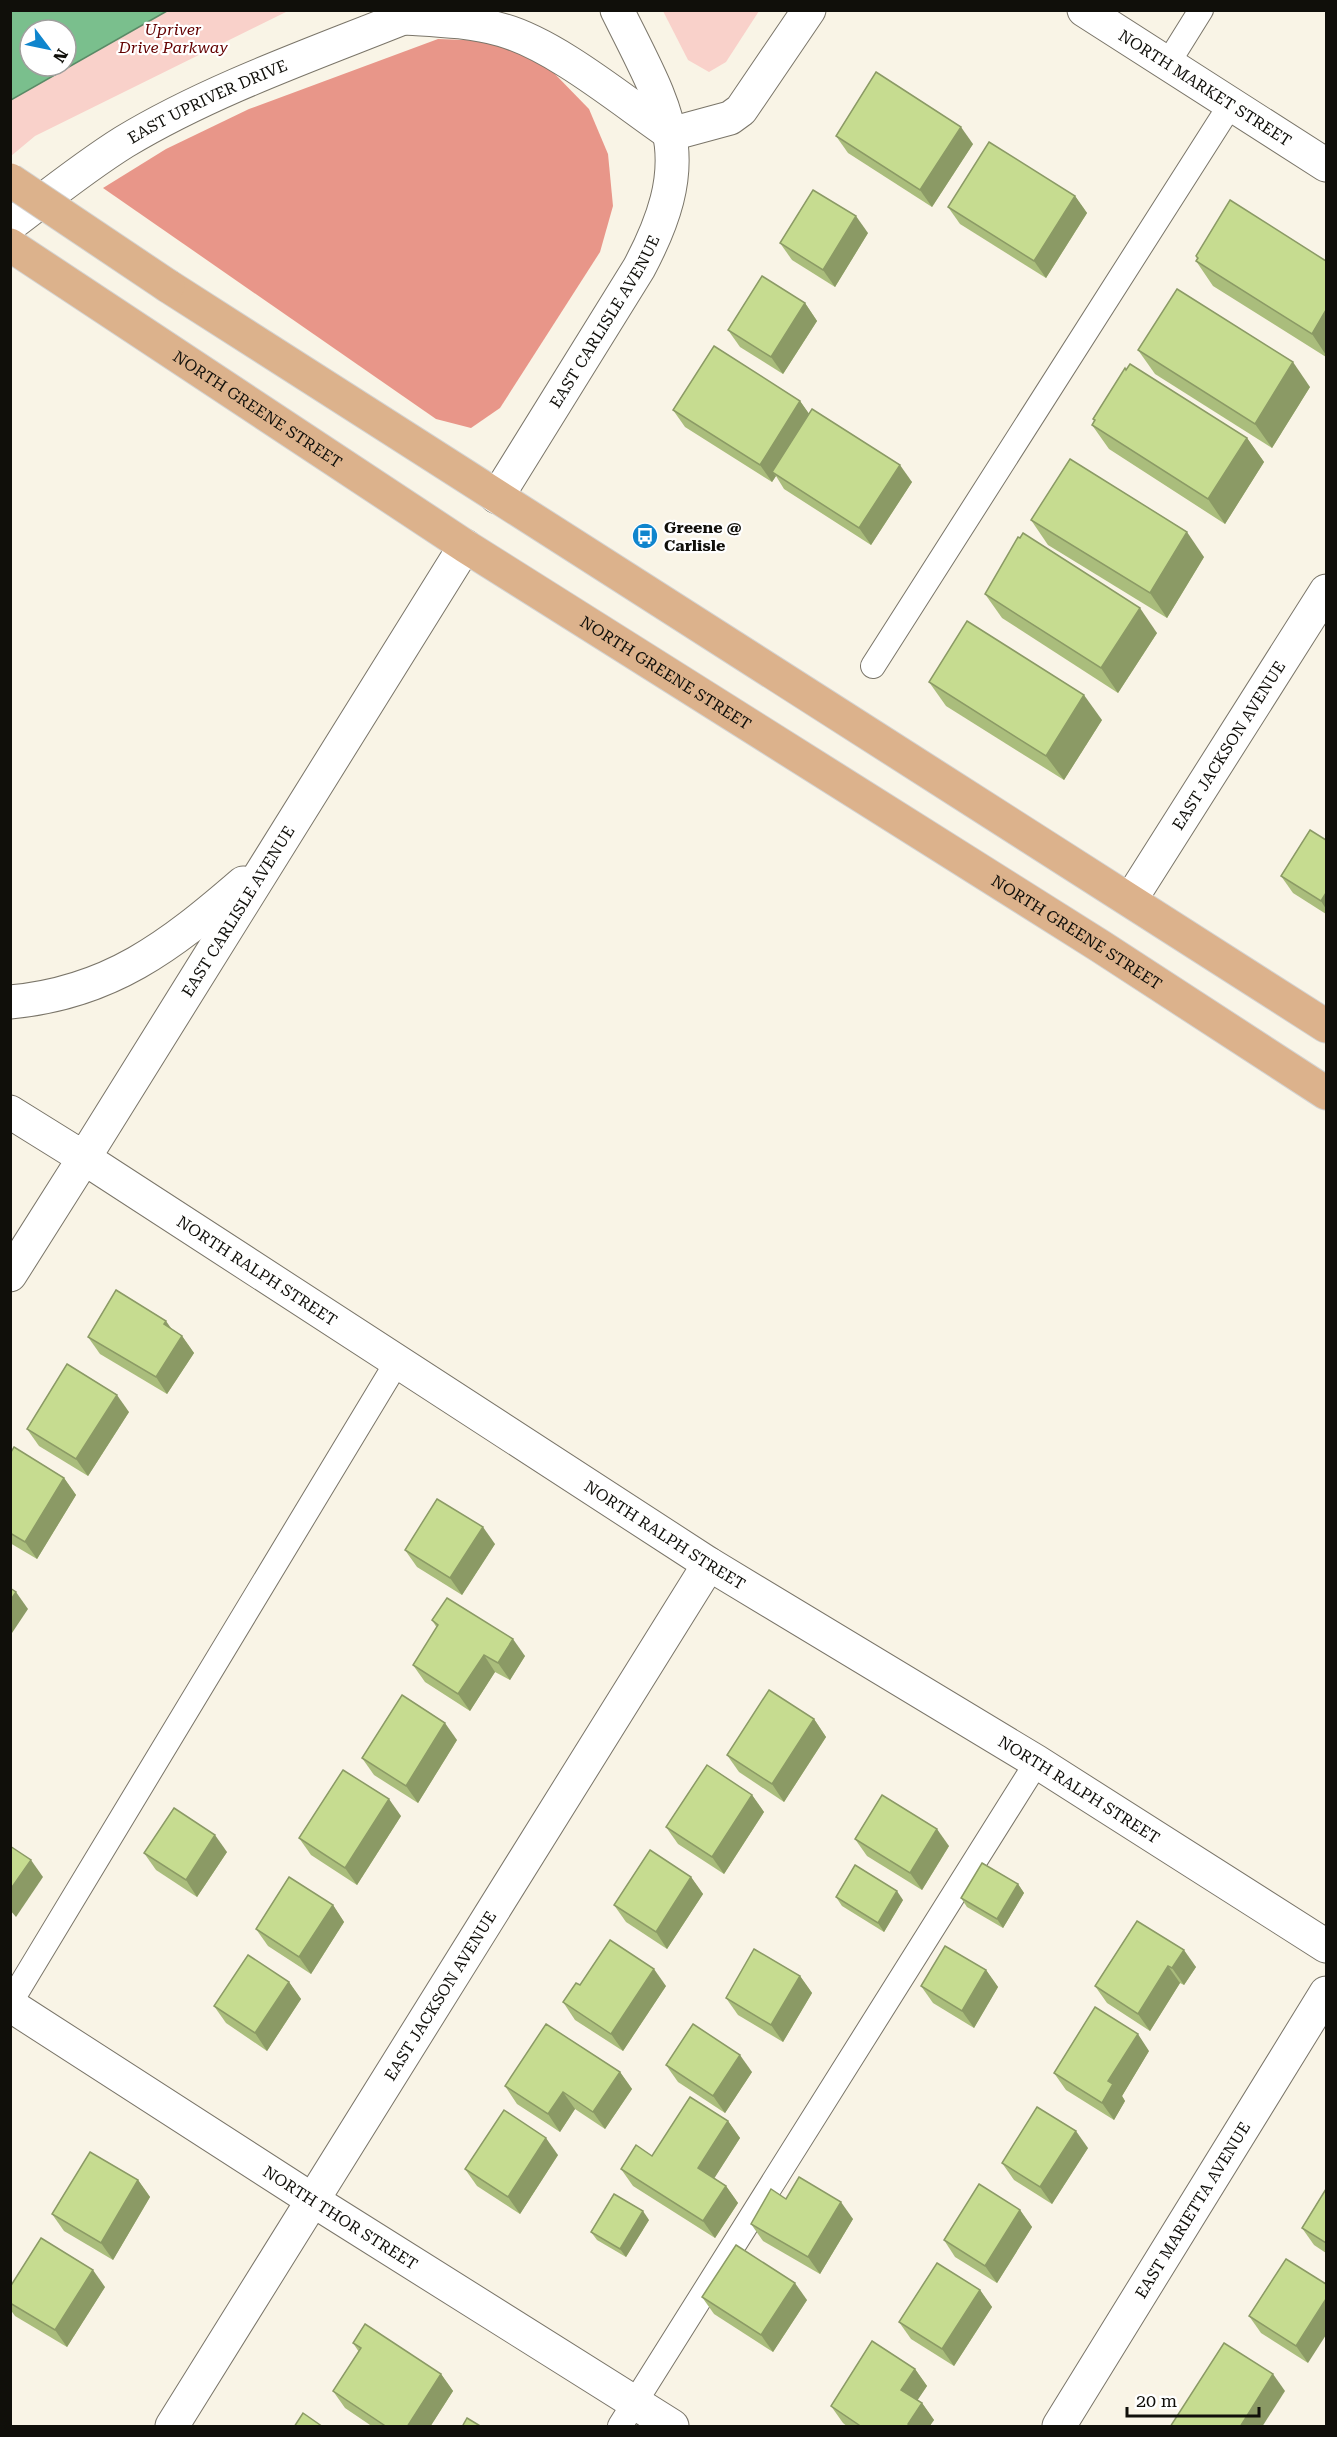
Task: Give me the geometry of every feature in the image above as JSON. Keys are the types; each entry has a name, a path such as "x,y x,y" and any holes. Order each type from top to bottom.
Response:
{"main road":[{"path":"10,180 168,286 1131,899 1326,1026"},
{"name":"NORTH GREENE STREET","path":"10,244 465,546 1090,940 1326,1093"}],"street":[{"name":"EAST CARLISLE AVENUE","path":"497,496 639,268 657,235 671,186 671,134 657,90 617,10"},
{"path":"415,14 503,30 537,44 671,134 730,118 741,110 809,10"},
{"name":"NORTH MARKET STREET","path":"1084,10 1326,165"},
{"name":"EAST UPRIVER DRIVE","path":"10,225 92,164 153,126 196,104 415,14"},
{"name":"EAST CARLISLE AVENUE","path":"10,1275 465,546"},
{"name":"EAST JACKSON AVENUE","path":"1131,899 1326,591"},
{"path":"10,1002 45,998 78,990 129,968 163,948 204,917 269,860"},
{"name":"NORTH RALPH STREET","path":"10,1112 709,1564 1037,1762 1326,1946"},
{"name":"EAST JACKSON AVENUE","path":"172,2427 709,1564"},
{"name":"EAST MARIETTA AVENUE","path":"1059,2427 1326,1993"},
{"name":"NORTH THOR STREET","path":"10,2004 314,2201 627,2415 672,2427"}],"lane":[{"path":"1168,63 1201,10"},
{"path":"873,666 1231,104"},
{"path":"10,2004 397,1362"},
{"path":"627,2415 1037,1762"}],"green space":[{"name":"Upriver Drive Parkway","path":"167,11 288,11 35,136 11,156 11,100 50,78 78,78 78,62"},
{"path":"663,11 759,11 726,62 709,72 688,60"}],"shaded area":[{"path":"11,10 167,10 78,62 78,18 18,18 18,78 50,78 11,100"},
{"path":"438,39 492,41 551,70 589,109 608,154 613,206 600,252 500,408 471,428 436,419 103,188 166,149 249,109"}],"building":[{"path":"876,72 961,127 920,190 836,136"},
{"path":"989,142 1075,196 1034,261 948,207"},
{"path":"813,190 856,216 823,270 780,243"},
{"path":"1230,200 1326,261 1326,310 1312,334 1196,261 1198,258 1196,256"},
{"path":"762,276 805,303 771,357 728,330"},
{"path":"1177,289 1293,362 1255,424 1138,350"},
{"path":"714,346 800,401 760,465 673,410"},
{"path":"1130,364 1247,438 1208,499 1092,425 1095,420 1093,419 1125,368 1126,370"},
{"path":"812,409 900,465 859,528 772,472"},
{"path":"1070,459 1187,532 1150,593 1031,520"},
{"path":"1023,533 1140,608 1101,668 985,594 1018,537 1020,538"},
{"path":"967,621 1084,695 1046,756 929,682"},
{"path":"1310,830 1326,840 1326,893 1321,901 1281,876"},
{"path":"116,1290 166,1321 164,1324 182,1336 156,1377 88,1337"},
{"path":"67,1364 117,1395 76,1459 27,1429"},
{"path":"14,1447 64,1478 25,1542 10,1533 10,1454"},
{"path":"437,1499 483,1527 450,1578 405,1550"},
{"path":"10,1588 16,1592 10,1601"},
{"path":"447,1598 513,1639 498,1663 484,1655 458,1694 413,1665 438,1625 432,1620"},
{"path":"769,1690 814,1719 772,1784 727,1755"},
{"path":"402,1695 445,1723 406,1786 362,1758"},
{"path":"707,1765 752,1795 712,1857 666,1827"},
{"path":"343,1770 389,1799 345,1868 299,1838"},
{"path":"882,1795 937,1829 910,1873 855,1839"},
{"path":"174,1808 215,1835 186,1880 144,1853"},
{"path":"10,1846 31,1860 10,1890"},
{"path":"650,1850 691,1877 656,1932 614,1905"},
{"path":"982,1863 1018,1884 997,1919 961,1898"},
{"path":"855,1865 897,1891 878,1923 836,1897"},
{"path":"289,1877 333,1905 299,1957 256,1929"},
{"path":"1137,1921 1184,1950 1172,1968 1168,1966 1138,2014 1095,1986"},
{"path":"610,1940 654,1969 611,2034 563,2002 576,1983 580,1985"},
{"path":"945,1946 986,1970 962,2011 921,1986"},
{"path":"754,1949 800,1976 771,2025 726,1998"},
{"path":"248,1955 289,1982 255,2033 214,2006"},
{"path":"1095,2007 1138,2034 1108,2081 1113,2084 1102,2103 1054,2073"},
{"path":"546,2024 620,2072 593,2112 563,2092 548,2114 505,2086"},
{"path":"693,2024 740,2055 713,2096 666,2065"},
{"path":"690,2097 728,2121 698,2168 726,2186 703,2221 621,2169 636,2145 652,2156"},
{"path":"1037,2107 1076,2131 1040,2187 1002,2163"},
{"path":"504,2110 546,2138 508,2197 465,2169"},
{"path":"90,2152 138,2180 101,2243 52,2214"},
{"path":"799,2177 841,2202 808,2257 751,2224 771,2189 786,2199"},
{"path":"979,2184 1020,2210 985,2266 944,2240"},
{"path":"1326,2189 1326,2243 1302,2228"},
{"path":"614,2194 643,2211 620,2249 591,2232"},
{"path":"41,2238 93,2270 55,2330 10,2303 10,2287"},
{"path":"736,2245 795,2283 761,2335 702,2297"},
{"path":"1286,2259 1326,2284 1326,2299 1296,2346 1249,2316"},
{"path":"937,2263 980,2290 942,2349 899,2322"},
{"path":"365,2324 441,2374 407,2427 387,2427 333,2391 361,2348 353,2343"},
{"path":"872,2341 915,2369 901,2390 922,2403 908,2424 912,2427 862,2427 831,2406"},
{"path":"1224,2343 1273,2374 1240,2427 1170,2427"},
{"path":"303,2413 323,2427 294,2427"},
{"path":"467,2418 482,2427 462,2427"}],"place":[{"name":"Greene @ Carlisle","path":"645,536"}]}
